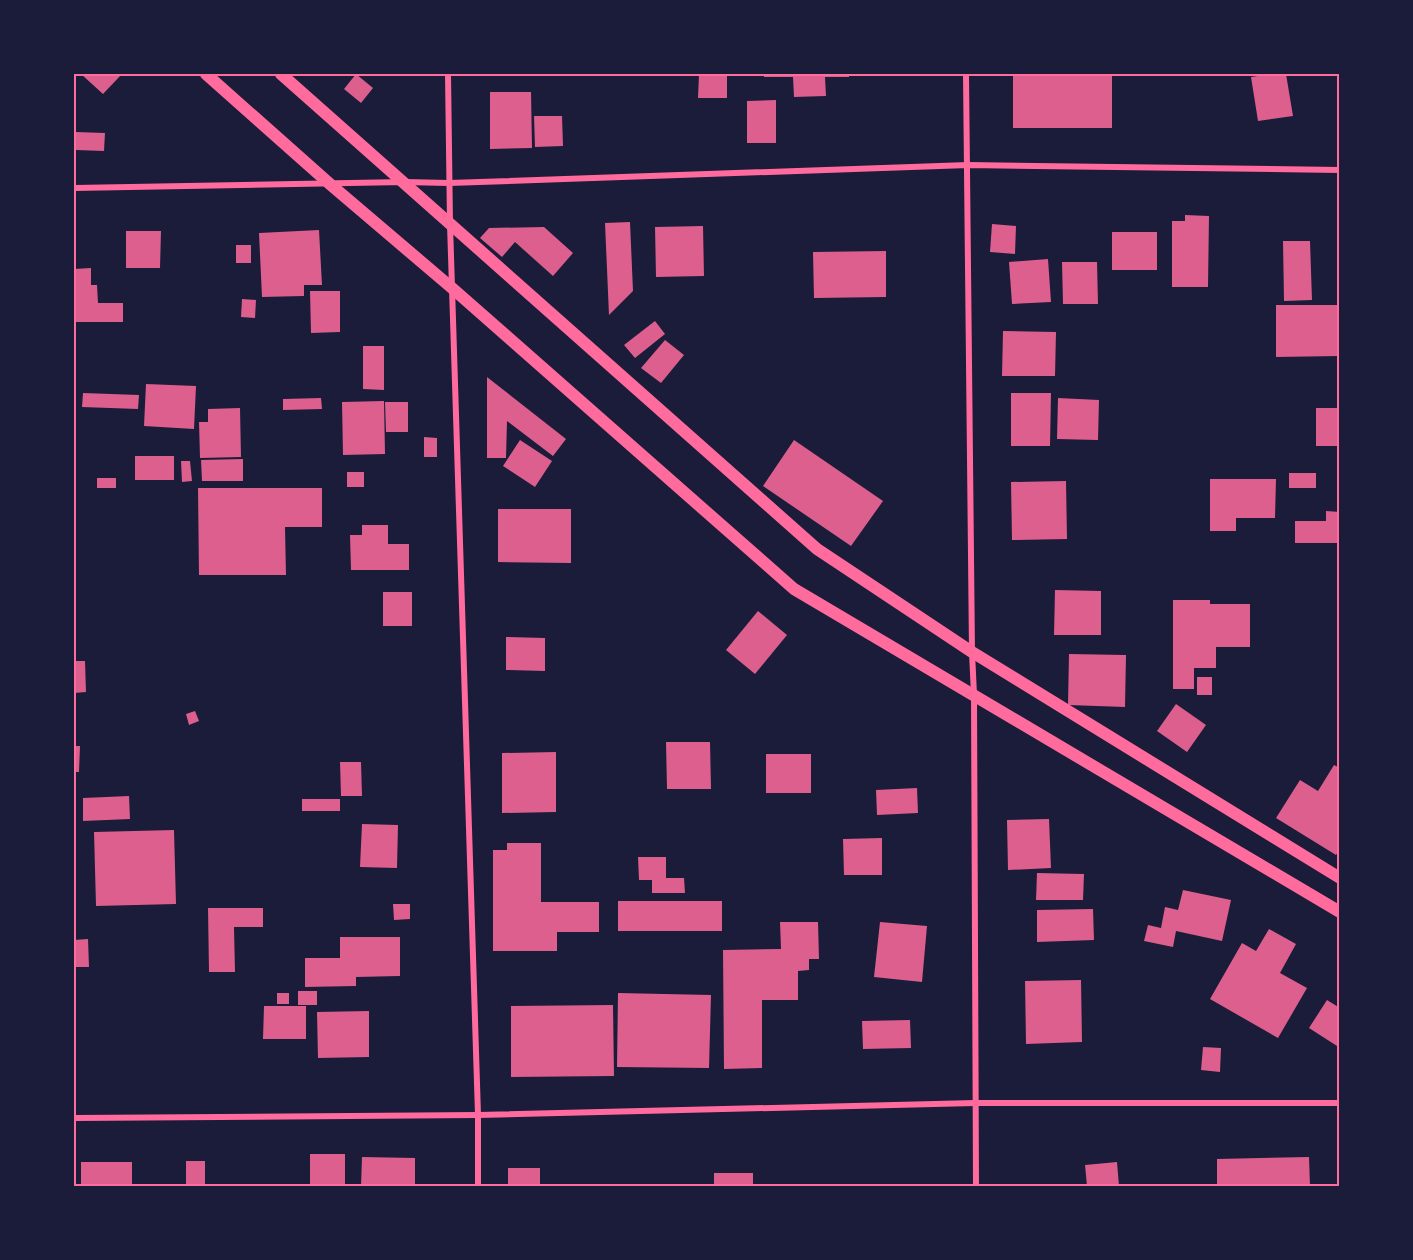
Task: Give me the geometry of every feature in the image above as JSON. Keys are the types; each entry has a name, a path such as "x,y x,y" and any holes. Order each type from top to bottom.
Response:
{"main road":[{"path":"206,74 794,589 1340,912"},
{"path":"281,74 817,549 972,652 1340,878"}],"street":[{"path":"448,74 450,224 478,1115 478,1186"},
{"path":"966,74 974,695 976,1186"},
{"path":"74,188 449,183 968,165 1340,170"},
{"path":"74,1118 478,1115 975,1103 1340,1103"}],"building":[{"path":"81,74 122,74 103,94"},
{"path":"356,74 373,88 361,103 344,89"},
{"path":"699,74 727,74 727,98 698,98"},
{"path":"764,74 849,74 849,77 825,77 826,96 794,97 793,77 764,77"},
{"path":"1013,74 1112,74 1112,128 1013,128"},
{"path":"1286,74 1293,116 1258,121 1251,77"},
{"path":"490,92 531,92 532,148 490,149"},
{"path":"776,100 776,143 747,143 747,101"},
{"path":"534,116 562,116 563,146 535,147"},
{"path":"76,132 105,133 104,151 76,150"},
{"path":"1185,215 1209,216 1208,287 1172,287 1172,221 1185,221"},
{"path":"630,222 633,291 609,315 605,223"},
{"path":"992,224 1016,226 1015,254 990,252"},
{"path":"703,226 704,276 656,277 655,227"},
{"path":"544,227 573,253 553,276 515,242 502,257 480,238 489,228"},
{"path":"319,230 322,285 304,285 304,296 262,297 259,233"},
{"path":"126,231 161,231 160,268 126,268"},
{"path":"1112,232 1157,232 1157,270 1112,270"},
{"path":"1283,241 1310,241 1312,300 1284,301"},
{"path":"236,245 251,245 251,263 236,263"},
{"path":"886,251 886,297 814,298 813,252"},
{"path":"1048,259 1051,302 1012,304 1009,262"},
{"path":"1062,262 1097,262 1098,304 1063,304"},
{"path":"91,268 91,285 97,285 98,303 123,303 123,322 74,322 74,269"},
{"path":"310,291 340,291 340,332 311,333"},
{"path":"242,299 256,300 255,318 241,317"},
{"path":"1276,305 1340,305 1340,356 1276,357"},
{"path":"655,321 665,334 635,358 624,345"},
{"path":"1003,331 1056,332 1055,376 1002,376"},
{"path":"665,340 684,355 661,383 641,368"},
{"path":"363,346 384,346 384,390 363,389"},
{"path":"487,377 566,439 553,456 507,421 506,458 487,458"},
{"path":"146,384 196,386 194,429 144,426"},
{"path":"83,393 139,395 138,409 82,407"},
{"path":"1011,393 1051,393 1050,446 1011,446"},
{"path":"321,398 322,409 283,410 283,399"},
{"path":"1058,398 1099,400 1098,440 1057,439"},
{"path":"384,401 385,454 343,455 342,402"},
{"path":"385,402 408,402 408,432 386,432"},
{"path":"240,408 241,457 200,458 199,422 208,422 208,409"},
{"path":"1316,408 1340,408 1340,446 1316,446"},
{"path":"424,437 437,438 437,457 424,457"},
{"path":"520,440 552,461 535,487 503,466"},
{"path":"794,440 883,501 851,546 763,486"},
{"path":"135,456 174,456 174,480 135,480"},
{"path":"243,459 243,481 202,481 201,460"},
{"path":"181,461 190,461 192,481 182,482"},
{"path":"347,472 364,472 364,487 347,487"},
{"path":"1289,473 1316,473 1316,488 1289,488"},
{"path":"97,478 116,478 116,488 97,488"},
{"path":"1210,479 1276,479 1275,518 1236,518 1236,531 1210,531"},
{"path":"1066,481 1067,539 1012,540 1011,482"},
{"path":"198,488 322,488 322,527 285,527 286,575 199,575"},
{"path":"498,509 571,509 571,563 498,562"},
{"path":"1326,511 1340,512 1340,543 1295,543 1295,521 1326,521"},
{"path":"362,525 388,525 388,544 409,544 409,570 351,570 350,535 362,535"},
{"path":"1055,590 1101,591 1101,635 1054,635"},
{"path":"383,592 412,592 412,626 383,626"},
{"path":"1173,600 1210,600 1210,604 1250,604 1250,647 1216,647 1216,668 1194,668 1194,689 1173,689"},
{"path":"758,611 787,635 755,674 726,650"},
{"path":"506,637 545,638 545,671 506,670"},
{"path":"1069,654 1126,655 1125,707 1068,705"},
{"path":"74,661 85,661 86,692 74,693"},
{"path":"1197,677 1212,677 1212,695 1197,695"},
{"path":"1176,704 1206,725 1187,752 1157,731"},
{"path":"195,711 199,721 189,725 186,714"},
{"path":"666,742 710,742 711,789 667,789"},
{"path":"74,746 80,746 79,772 74,772"},
{"path":"556,752 556,812 502,813 502,753"},
{"path":"766,754 811,754 811,793 766,793"},
{"path":"340,762 361,762 362,796 341,796"},
{"path":"1334,765 1340,768 1340,849 1336,855 1276,818 1300,780 1318,791"},
{"path":"917,788 918,813 877,815 876,790"},
{"path":"129,796 130,819 83,821 83,798"},
{"path":"302,799 340,799 340,811 302,811"},
{"path":"1049,819 1051,868 1008,870 1007,820"},
{"path":"362,824 398,825 397,868 360,867"},
{"path":"174,830 176,904 96,906 94,832"},
{"path":"882,838 882,875 844,875 843,839"},
{"path":"507,843 541,843 541,902 599,902 599,932 557,932 557,951 493,951 493,850 507,850"},
{"path":"638,857 666,857 666,878 684,878 685,893 652,893 652,880 639,880"},
{"path":"1037,873 1084,874 1083,900 1036,900"},
{"path":"1183,890 1231,900 1222,941 1176,931 1173,947 1144,941 1148,925 1161,928 1165,907 1178,910"},
{"path":"618,901 722,901 722,931 618,931"},
{"path":"393,904 410,904 410,919 394,920"},
{"path":"208,908 263,908 263,927 234,927 235,972 209,972"},
{"path":"1093,909 1094,940 1037,942 1037,910"},
{"path":"780,922 818,922 819,959 809,959 809,970 798,971 798,1000 762,1000 762,1068 724,1069 723,950 781,949"},
{"path":"880,922 927,926 922,982 874,977"},
{"path":"1269,929 1296,944 1280,973 1307,988 1278,1038 1210,999 1242,943 1256,951"},
{"path":"340,937 400,937 400,976 356,977 356,986 305,987 305,958 340,958"},
{"path":"88,939 89,967 74,967 74,940"},
{"path":"1081,980 1082,1042 1026,1044 1025,981"},
{"path":"298,991 317,991 317,1005 298,1005"},
{"path":"277,993 289,993 289,1004 277,1004"},
{"path":"618,993 711,995 709,1068 617,1067"},
{"path":"1327,1000 1340,1008 1340,1042 1337,1046 1309,1028"},
{"path":"613,1005 614,1076 511,1077 511,1006"},
{"path":"264,1006 306,1006 306,1039 263,1039"},
{"path":"369,1011 369,1057 318,1058 317,1012"},
{"path":"910,1020 911,1048 863,1049 862,1021"},
{"path":"1203,1047 1221,1048 1220,1072 1201,1070"},
{"path":"310,1154 345,1154 345,1186 310,1186"},
{"path":"362,1157 415,1158 415,1186 361,1186"},
{"path":"1309,1157 1310,1186 1217,1186 1217,1159"},
{"path":"186,1161 205,1161 205,1186 186,1186"},
{"path":"81,1162 132,1162 132,1186 81,1186"},
{"path":"1117,1162 1119,1186 1087,1186 1085,1165"},
{"path":"508,1168 540,1168 540,1186 508,1186"},
{"path":"714,1173 753,1173 753,1186 714,1186"}]}
